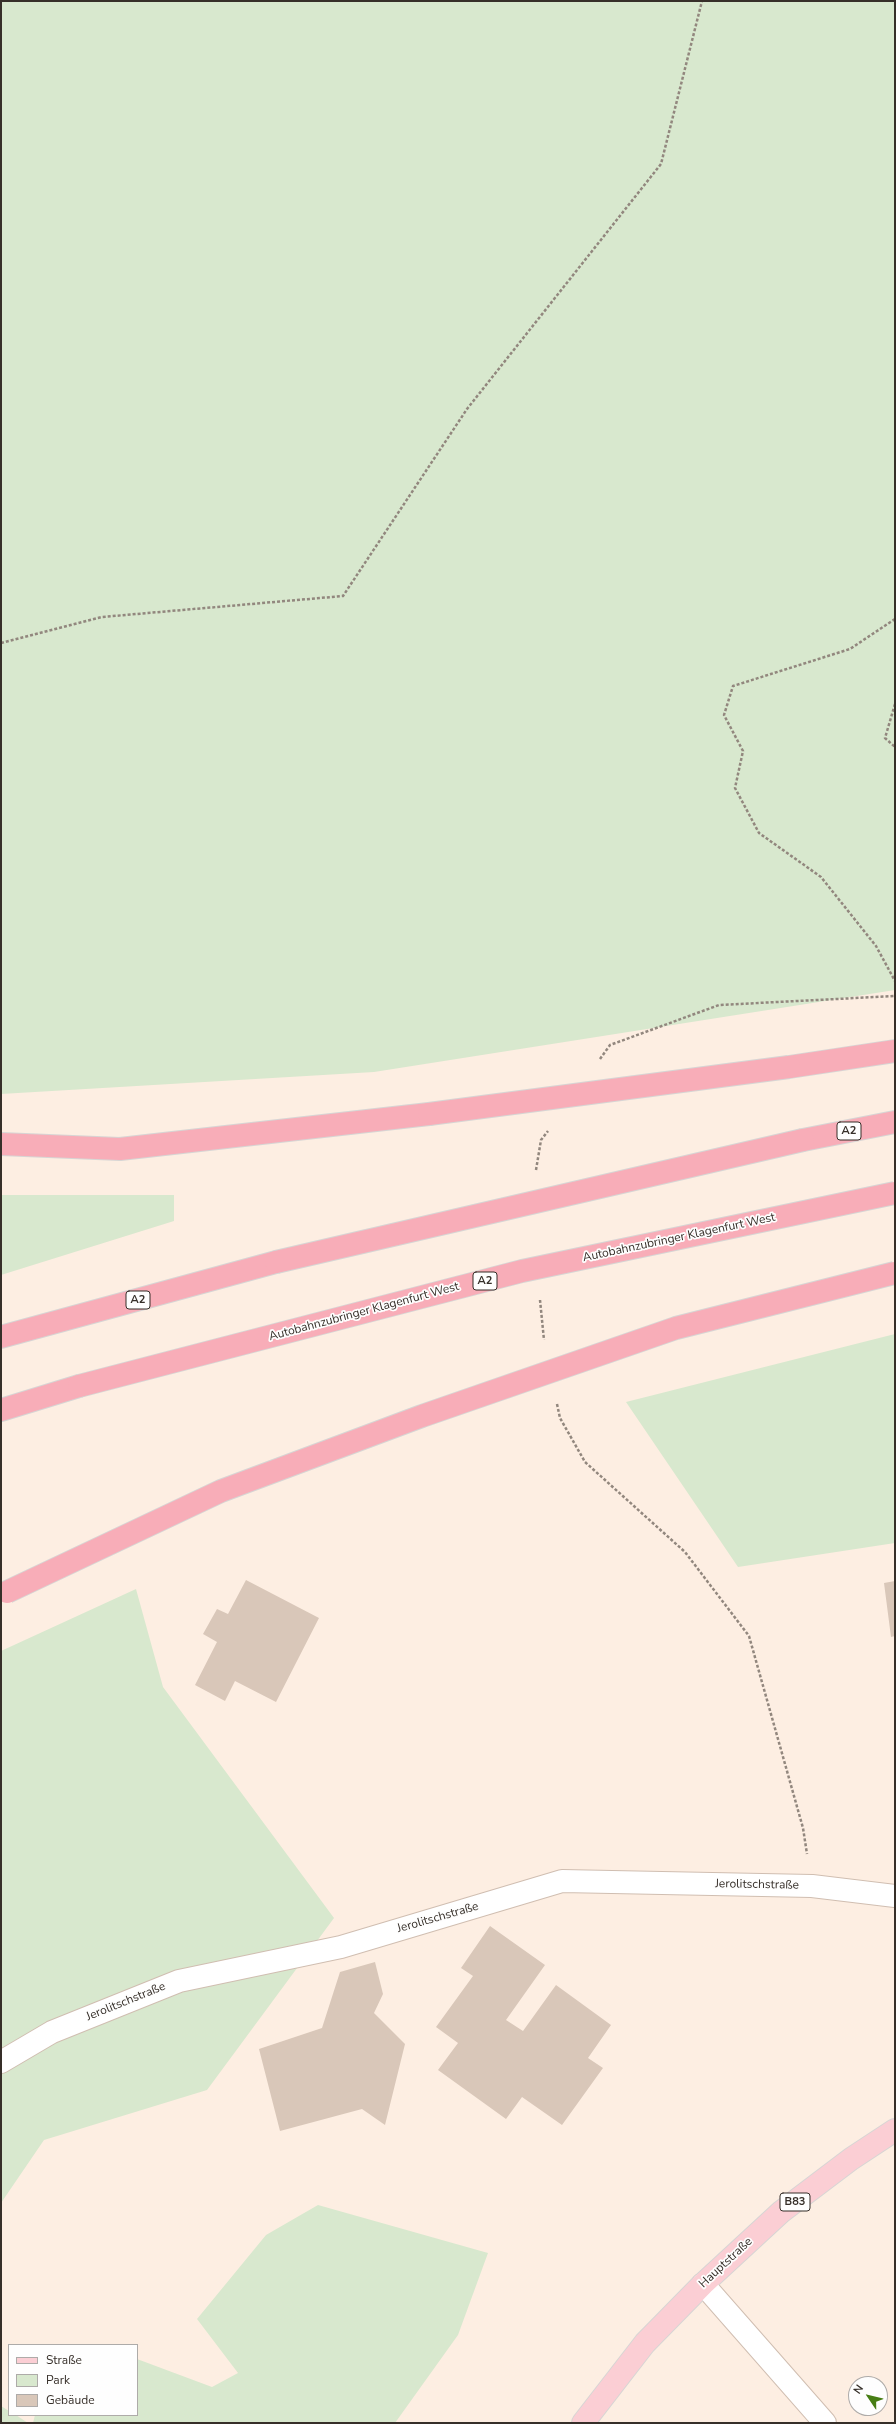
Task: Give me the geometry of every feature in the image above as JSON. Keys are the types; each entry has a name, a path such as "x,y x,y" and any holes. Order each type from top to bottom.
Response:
{"highway":[{"path":"1,1144 120,1150 429,1114 789,1067 895,1051"},
{"name":"A2","path":"1,1337 276,1262 803,1140 895,1122"},
{"name":"Autobahnzubringer Klagenfurt West","path":"1,1410 79,1386 522,1271 895,1193"},
{"path":"4,1593 220,1491 422,1416 676,1328 895,1273"}],"main road":[{"name":"Hauptstraße","path":"583,2423 645,2343 703,2284 781,2212 851,2159 895,2130"}],"street":[{"name":"Jerolitschstraße","path":"1,2062 52,2032 180,1981 342,1947 562,1881 812,1886 895,1896"},
{"path":"703,2284 825,2423"}],"path":[{"path":"1,643 102,617 343,596 467,410 660,164 702,1"},
{"path":"895,619 850,649 733,686 724,715 743,752 735,788 760,833 820,877 876,946 895,981"},
{"path":"895,704 886,738 895,747"},
{"path":"596,1064 610,1045 719,1005 895,996"},
{"path":"535,1171 541,1140 550,1128"},
{"path":"539,1296 545,1343"},
{"path":"557,1403 560,1418 585,1462 685,1552 749,1636 803,1828 812,1886"}],"green space":[{"path":"1,1 895,1 895,990 374,1072 1,1094"},
{"path":"1,1195 174,1195 174,1221 1,1275"},
{"path":"895,1334 895,1543 738,1567 626,1402"},
{"path":"136,1589 163,1687 334,1918 207,2090 44,2140 1,2203 1,1651"},
{"path":"318,2205 488,2253 458,2335 395,2423 33,2423 35,2416 138,2416 138,2359 212,2387 238,2373 197,2319 266,2235"},
{"path":"1,2406 8,2410 8,2416 18,2416 28,2423 1,2423"}],"building":[{"path":"246,1580 319,1618 276,1702 235,1681 225,1701 195,1685 217,1642 203,1634 217,1609 228,1614"},
{"path":"895,1581 895,1636 891,1637 884,1583"},
{"path":"490,1926 545,1965 506,2020 523,2031 556,1985 611,2025 588,2058 603,2068 562,2125 522,2097 506,2119 438,2070 458,2043 436,2027 473,1976 461,1968"},
{"path":"375,1962 383,1994 374,2013 405,2044 385,2125 362,2109 280,2131 259,2049 322,2028 340,1972"}]}
